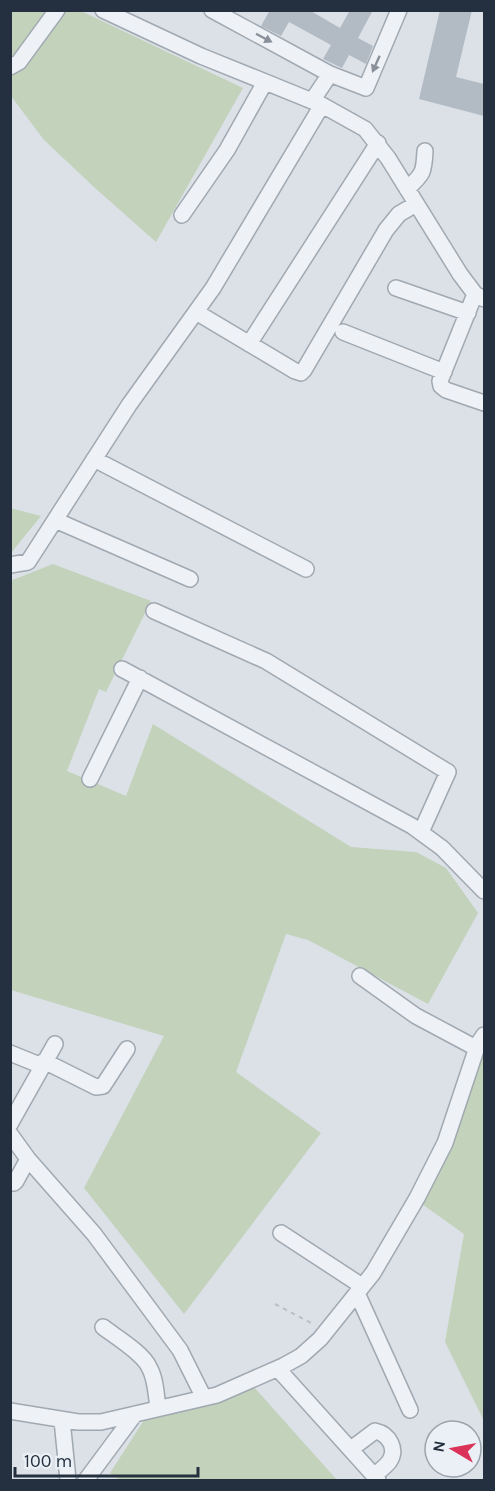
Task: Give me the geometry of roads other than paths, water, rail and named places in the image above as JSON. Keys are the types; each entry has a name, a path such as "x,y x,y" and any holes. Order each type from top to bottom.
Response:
{"street":[{"path":"10,67 19,62 57,10"},
{"path":"103,10 201,56 317,103 366,129 378,143 460,274 480,297 468,313 440,381 441,386 446,390 484,403"},
{"path":"212,10 330,74 366,88 399,10"},
{"path":"10,566 28,562 129,405 213,288 317,103 330,74"},
{"path":"182,215 227,150 265,82"},
{"path":"249,344 378,143"},
{"path":"407,189 424,170 425,151"},
{"path":"196,312 301,373 386,230 399,214 416,204"},
{"path":"396,288 468,313"},
{"path":"343,332 444,372"},
{"path":"94,459 306,569"},
{"path":"55,520 190,579"},
{"path":"154,611 266,661 448,772 420,832"},
{"path":"122,669 412,826 442,848 484,891"},
{"path":"90,779 140,678"},
{"path":"10,1411 78,1422 101,1422 217,1395 278,1369 301,1356 326,1332 373,1273 417,1198 445,1143 480,1041 416,1016 360,976"},
{"path":"10,1124 55,1044"},
{"path":"10,1053 100,1088 104,1086 127,1049"},
{"path":"10,1134 28,1160 94,1234 180,1350 204,1398"},
{"path":"10,1183 16,1181 28,1160"},
{"path":"281,1233 359,1290 410,1410"},
{"path":"103,1327 149,1365 158,1408"},
{"path":"278,1369 376,1478 391,1459 393,1452 388,1437 375,1431 351,1449"},
{"path":"86,1480 135,1414"},
{"path":"62,1420 68,1480"}]}
